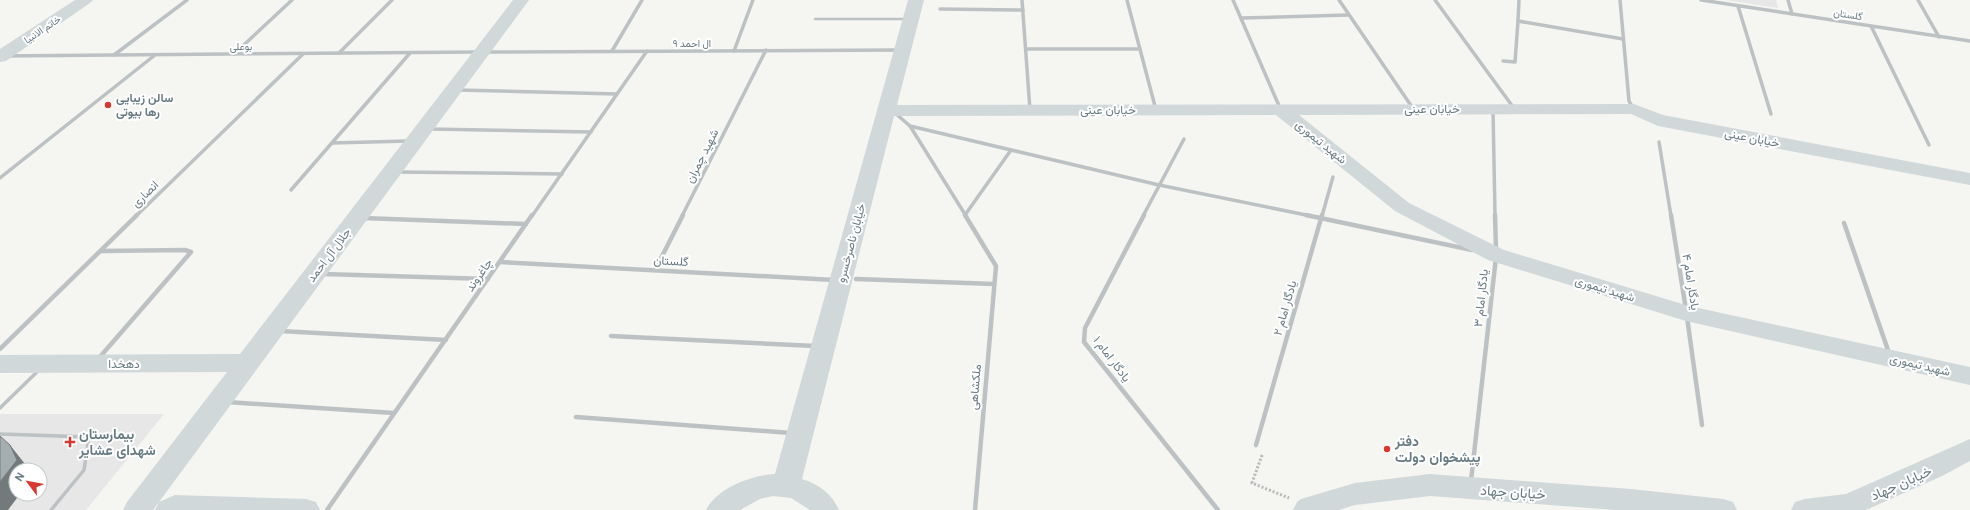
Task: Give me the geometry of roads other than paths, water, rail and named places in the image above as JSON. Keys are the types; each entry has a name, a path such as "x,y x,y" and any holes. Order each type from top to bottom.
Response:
{"street":[{"name":"خاتم الانبیا","path":"1,56 85,0"},
{"path":"114,55 187,0"},
{"path":"234,54 292,0"},
{"path":"339,53 392,0"},
{"name":"جلال آل احمد","path":"137,510 521,0"},
{"path":"612,51 642,0"},
{"path":"734,51 753,0"},
{"path":"1022,0 1030,110"},
{"path":"1127,0 1156,110"},
{"path":"1233,0 1281,110"},
{"path":"1339,0 1414,109"},
{"path":"1434,0 1514,109"},
{"path":"1503,61 1515,62 1519,0"},
{"path":"1620,0 1630,101 1634,109"},
{"name":"گلستان","path":"1700,0 1970,41"},
{"path":"1788,0 1792,14"},
{"path":"1918,0 1939,37"},
{"path":"1738,6 1771,114"},
{"name":"خیابان ناصرخسرو","path":"786,486 823,346 849,280 890,111 902,50 913,9"},
{"path":"940,9 1023,10"},
{"path":"1241,18 1348,15"},
{"path":"1518,21 1623,39"},
{"path":"1870,26 1929,144"},
{"path":"1026,49 1140,49"},
{"name":"شهید چمران","path":"655,270 766,50"},
{"name":"ال احمد ۹","path":"481,52 902,50"},
{"name":"چاغروند","path":"327,510 647,51"},
{"name":"بوعلی","path":"1,56 481,52"},
{"path":"291,190 410,53"},
{"name":"انصاری","path":"0,349 304,54"},
{"path":"0,178 155,55"},
{"path":"454,90 617,94"},
{"name":"یادگار امام ۳","path":"1470,489 1496,255 1493,109"},
{"name":"خیابان عینی","path":"890,111 1634,109 1658,120 1970,179"},
{"name":"شهید تیموری","path":"1281,110 1402,207 1496,255 1686,313 1970,376"},
{"path":"890,111 910,126 965,215 1012,150"},
{"path":"910,126 1159,185 1496,255"},
{"path":"332,143 420,135 591,132"},
{"name":"یادگار امام ۱","path":"1184,139 1085,328 1084,342 1218,510"},
{"name":"یادگار امام ۴","path":"1659,142 1702,425"},
{"path":"392,172 562,174"},
{"name":"یادگار امام ۲","path":"1256,445 1333,177"},
{"name":"ملکشاهی","path":"965,215 996,266 975,510"},
{"path":"357,218 526,224"},
{"path":"1844,223 1891,359"},
{"path":"94,364 191,252 185,250 100,251"},
{"name":"گلستان","path":"500,262 849,280 994,284"},
{"path":"315,274 488,279"},
{"path":"273,330 446,340"},
{"path":"611,336 823,346"},
{"name":"دهخدا","path":"0,364 248,363"},
{"path":"219,402 394,413"},
{"path":"576,417 800,434"},
{"name":"خیابان جهاد","path":"1805,510 1850,505 1932,469 1970,449"},
{"path":"160,479 172,508 306,510"},
{"path":"720,510 734,498 750,490 768,486 786,486 801,489 815,497 825,510"},
{"name":"خیابان جهاد","path":"1309,508 1355,494 1422,486 1631,500 1723,510"}],"lane":[{"path":"816,19 913,9"},
{"path":"0,408 45,364"},
{"path":"0,434 89,437 84,470 51,510"}],"place":[{"name":"سالن زیبایی رها بیوتی","path":"108,105"},
{"name":"بیمارستان شهدای عشایر","path":"70,442"},
{"name":"دفتر پیشخوان دولت","path":"1387,449"}]}
